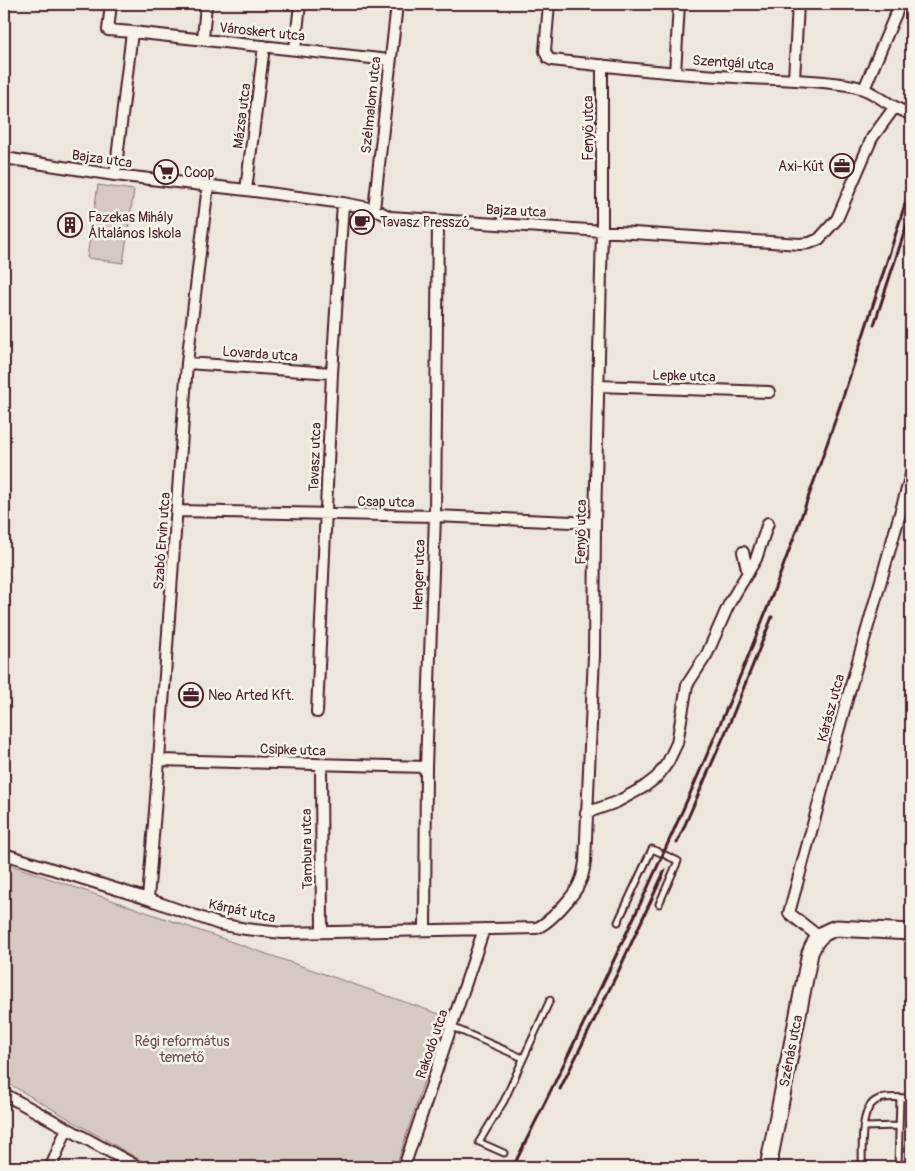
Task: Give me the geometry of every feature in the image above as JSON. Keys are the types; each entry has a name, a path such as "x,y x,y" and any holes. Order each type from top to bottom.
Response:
{"street":[{"name":"Városkert utca","path":"111,4 108,30 389,60"},
{"path":"203,39 206,4"},
{"path":"295,49 300,4"},
{"name":"Szélmalom utca","path":"374,209 389,60 397,4"},
{"name":"Szentgál utca","path":"549,4 545,51 548,58 552,60 675,73 794,80 853,86 864,89 894,108 911,114"},
{"path":"675,73 679,4"},
{"path":"794,80 798,4"},
{"path":"864,89 900,4"},
{"path":"115,175 132,32"},
{"name":"Mázsa utca","path":"246,190 264,46"},
{"name":"Fenyő utca","path":"484,929 536,928 540,926 576,890 583,876 585,862 594,655 602,230 602,66"},
{"name":"Bajza utca","path":"4,158 115,175 343,203 374,209 390,217 800,244 815,241 837,219 872,138 894,108"},
{"name":"Szabó Ervin utca","path":"148,899 178,511 187,363 208,185"},
{"name":"Tavasz utca","path":"317,712 332,373 343,203"},
{"name":"Henger utca","path":"425,930 426,767 434,516 438,221"},
{"name":"Lovarda utca","path":"187,363 332,373"},
{"name":"Lepke utca","path":"598,386 768,392"},
{"name":"Kárász utca","path":"818,936 789,913 911,475"},
{"name":"Csap utca","path":"178,511 434,516 595,523"},
{"path":"586,813 617,802 644,787 664,769 677,742 687,684 707,654 730,604 756,559 768,523"},
{"path":"743,552 748,573"},
{"name":"Csipke utca","path":"159,760 426,767"},
{"name":"Tambura utca","path":"320,765 322,932"},
{"name":"Kárpát utca","path":"4,854 148,899 219,924 246,929 282,933 484,929"},
{"path":"818,936 829,930 844,927 911,932"},
{"name":"Rakodó utca","path":"404,1167 484,929"},
{"name":"Szénás utca","path":"768,1167 810,953 818,936"},
{"path":"4,1094 138,1167"},
{"path":"51,1167 66,1128"}],"lane":[{"path":"618,922 652,849 678,862 659,904"},
{"path":"504,1153 479,1142 504,1101 550,1000"},
{"path":"452,1027 524,1058"},
{"path":"862,1167 866,1111 872,1102 881,1098 911,1098"},
{"path":"898,1167 900,1098"},
{"path":"864,1127 899,1126"}],"green space":[{"path":"98,185 134,190 123,263 87,258"},
{"name":"Régi református temető","path":"5,863 445,1016 396,1167 152,1167 4,1081"}],"railway":[{"path":"513,1167 635,915 693,788 747,659 813,483 854,364 911,185"},
{"path":"874,325 911,212"},
{"path":"677,843 730,722 772,617"},
{"path":"560,1089 618,972 665,870"}],"place":[{"name":"Axi-Kút","path":"842,166"},
{"name":"Coop","path":"166,172"},
{"name":"Tavasz Presszó","path":"362,222"},
{"name":"Fazekas Mihály Általános Iskola","path":"70,225"},
{"name":"Neo Arted Kft.","path":"191,695"}]}
